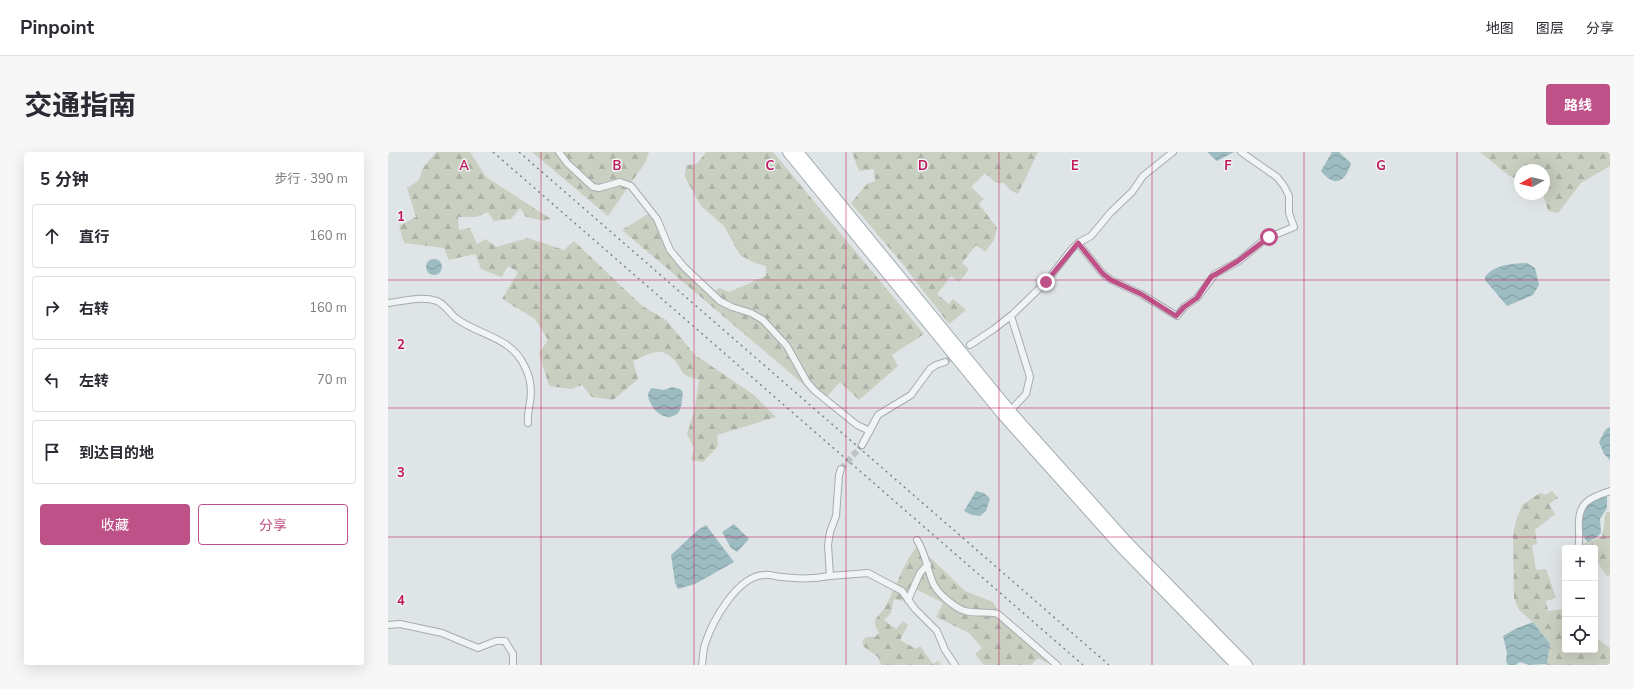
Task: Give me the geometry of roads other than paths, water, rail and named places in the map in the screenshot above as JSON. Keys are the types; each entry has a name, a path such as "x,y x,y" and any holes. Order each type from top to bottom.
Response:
{"main road":[{"path":"788,152 1006,418 1131,558 1236,665"},
{"path":"798,152 1010,411 1141,557 1247,665"}],"street":[{"path":"559,152 567,163 592,187 599,188 620,182 631,186 657,219 670,250 684,267 720,301 759,317 786,346 807,382 856,424 870,431"},
{"path":"970,345 1011,316 1046,282 1078,243 1091,236 1111,212 1132,192 1143,176 1172,152"},
{"path":"1078,243 1103,274 1111,280 1141,294 1176,316 1184,307 1197,298 1215,274 1238,261 1266,239 1294,227 1289,213 1289,196 1284,186 1277,177 1241,152"},
{"path":"388,303 416,299 437,301 445,306 458,320 493,336 511,348 525,366 529,379 530,397 528,423"},
{"path":"1010,411 1026,394 1030,376 1011,316"},
{"path":"862,445 878,415 912,395 930,369 936,364 945,362"},
{"path":"830,576 828,542 836,516 838,475 841,469"},
{"path":"1579,545 1579,520 1585,502 1591,497 1610,491"},
{"path":"917,540 928,564 933,584 952,605 970,612 989,612 1002,617 1057,665"},
{"path":"908,600 920,573 928,564"},
{"path":"702,665 705,644 721,609 747,581 754,576 765,574 781,577 817,579 830,576 868,573 902,591 915,610 937,631 945,650 955,665"},
{"path":"388,625 400,624 442,633 478,648 496,641 505,641 513,654 513,665"}],"water":[{"path":"1207,152 1234,152 1217,161"},
{"path":"1332,152 1339,152 1351,163 1343,178 1335,181 1326,177 1321,171"},
{"path":"434,259 440,261 442,267 440,273 434,275 428,273 426,267 428,261"},
{"path":"1527,263 1535,268 1539,285 1533,295 1507,306 1485,280 1485,277 1494,269 1499,267 1510,264"},
{"path":"672,387 680,389 683,392 682,404 677,414 672,417 667,417 662,415 654,408 648,394 651,388 664,390"},
{"path":"1610,427 1610,460 1604,454 1599,442 1606,429"},
{"path":"976,491 984,493 990,499 986,511 980,516 972,515 964,511"},
{"path":"1606,495 1607,508 1600,519 1601,533 1588,542 1581,530 1584,505"},
{"path":"734,524 749,539 737,552 731,548 722,532"},
{"path":"706,525 734,562 695,584 678,589 675,583 671,555 699,529"},
{"path":"1533,622 1550,644 1547,664 1529,665 1520,662 1515,665 1508,665 1506,661 1507,653 1503,636 1517,628"}],"tunnel":[{"path":"945,362 970,345"},
{"path":"841,469 862,445"}],"railway":[{"path":"493,152 1083,665"},
{"path":"519,152 1109,665"}]}
